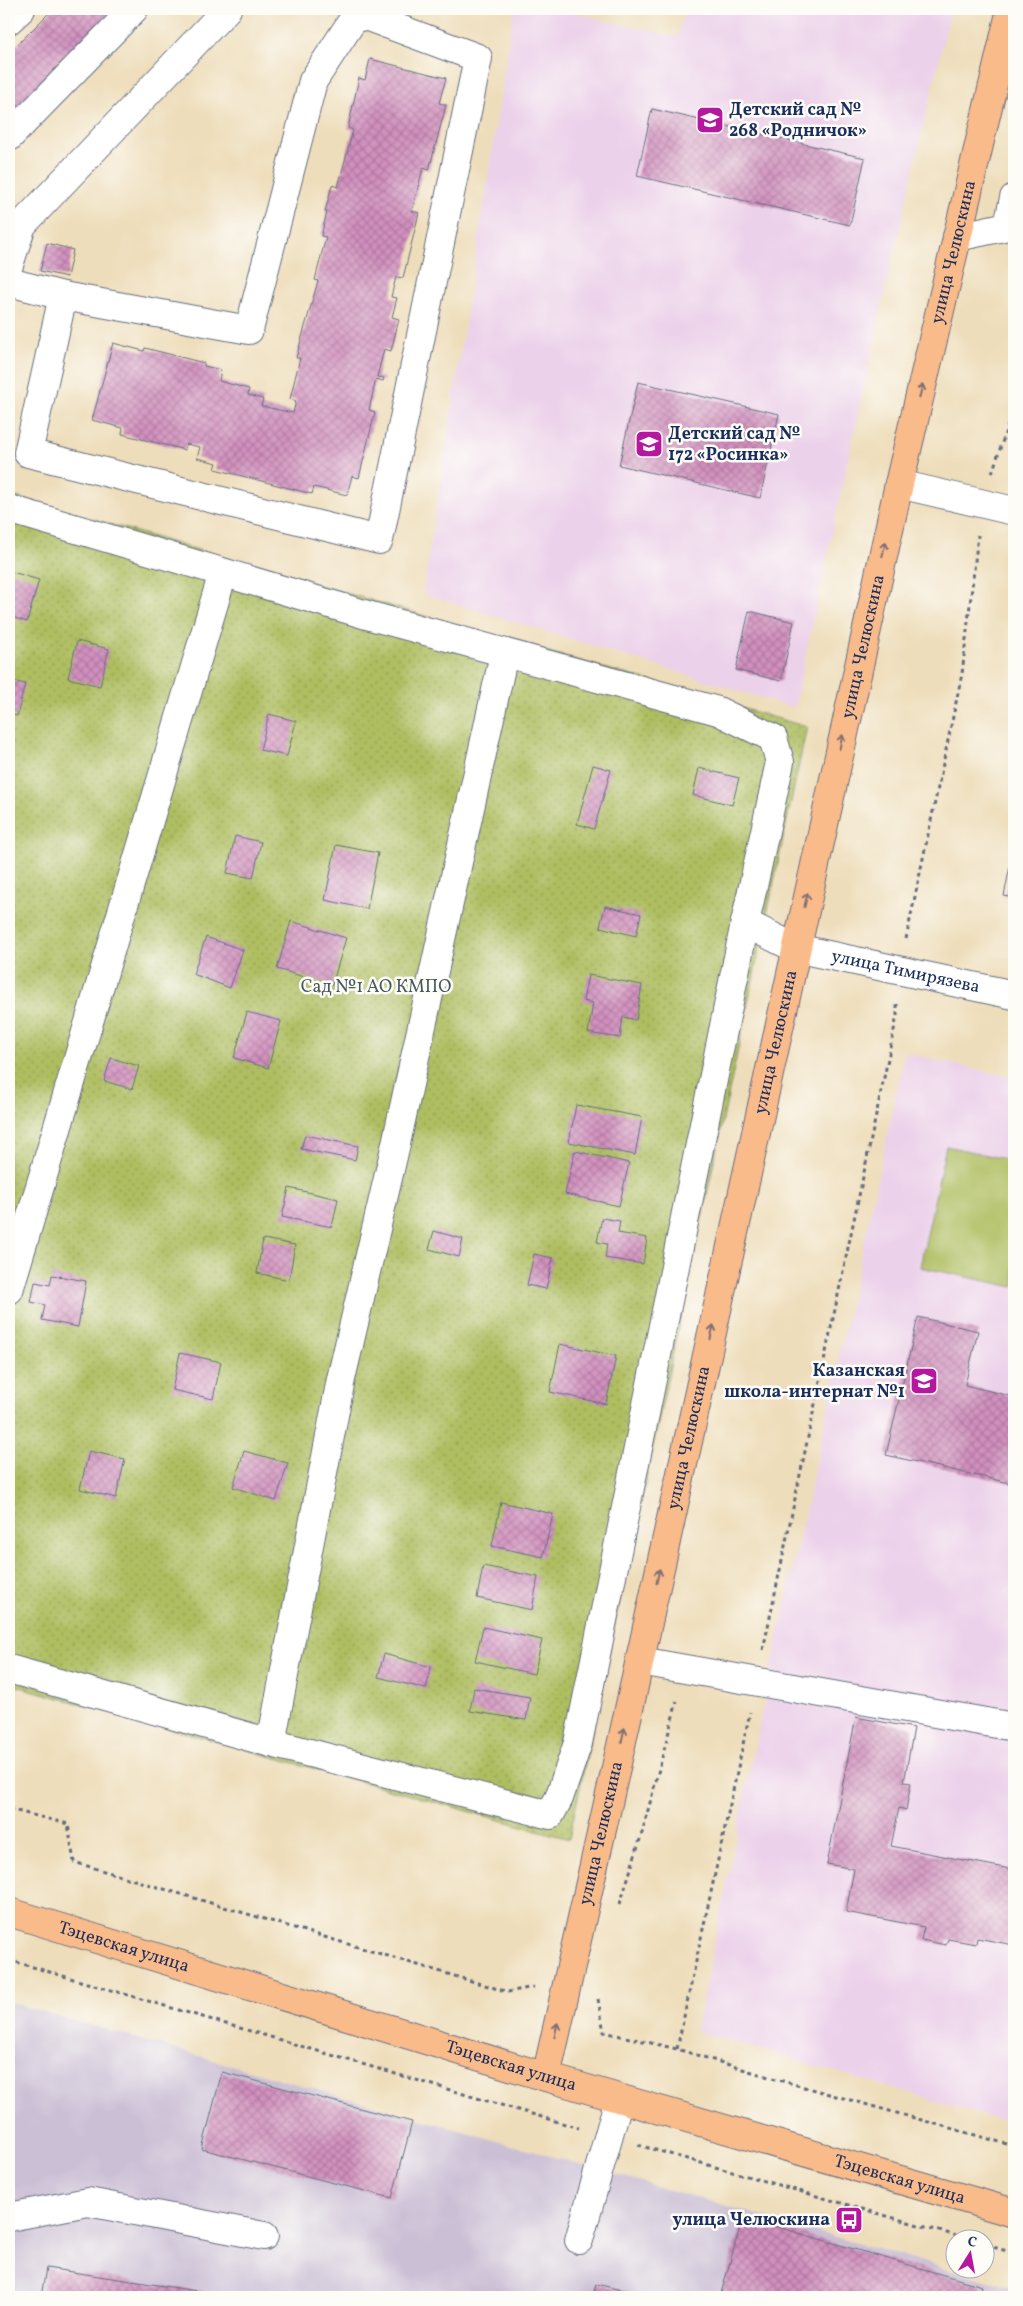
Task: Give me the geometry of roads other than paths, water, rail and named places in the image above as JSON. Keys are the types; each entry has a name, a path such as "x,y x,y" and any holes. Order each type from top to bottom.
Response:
{"main road":[{"name":"улица Челюскина","path":"546,2077 640,1661 899,484 958,237 1007,62 1012,9"},
{"name":"Тэцевская улица","path":"9,1912 619,2099 1014,2213"}],"street":[{"path":"9,20 21,9"},
{"path":"9,137 134,9"},
{"path":"9,265 22,225 227,9"},
{"path":"9,282 63,296 249,330 313,81 359,11 478,58 379,540 28,453 63,296"},
{"path":"958,237 1008,226 1014,198"},
{"path":"899,484 1014,511"},
{"path":"9,510 504,654 718,711 774,738 780,762 745,923 578,1743 559,1798 550,1815 271,1744 9,1669"},
{"path":"9,1290 223,573"},
{"path":"271,1744 341,1379 395,1148 504,654"},
{"name":"улица Тимирязева","path":"745,923 796,948 1014,995"},
{"path":"640,1661 1014,1727"},
{"path":"579,2240 610,2137 619,2099"},
{"path":"9,2217 88,2202 264,2236"}],"place":[{"name":"Детский сад № 268 «Родничок»","path":"710,120"},
{"name":"Детский сад № 172 «Росинка»","path":"649,444"},
{"name":"Казанская школа-интернат №1","path":"924,1381"},
{"name":"улица Челюскина","path":"849,2220"}],"park label":[{"name":"Сад №1 АО КМПО","path":"376,987"}]}
